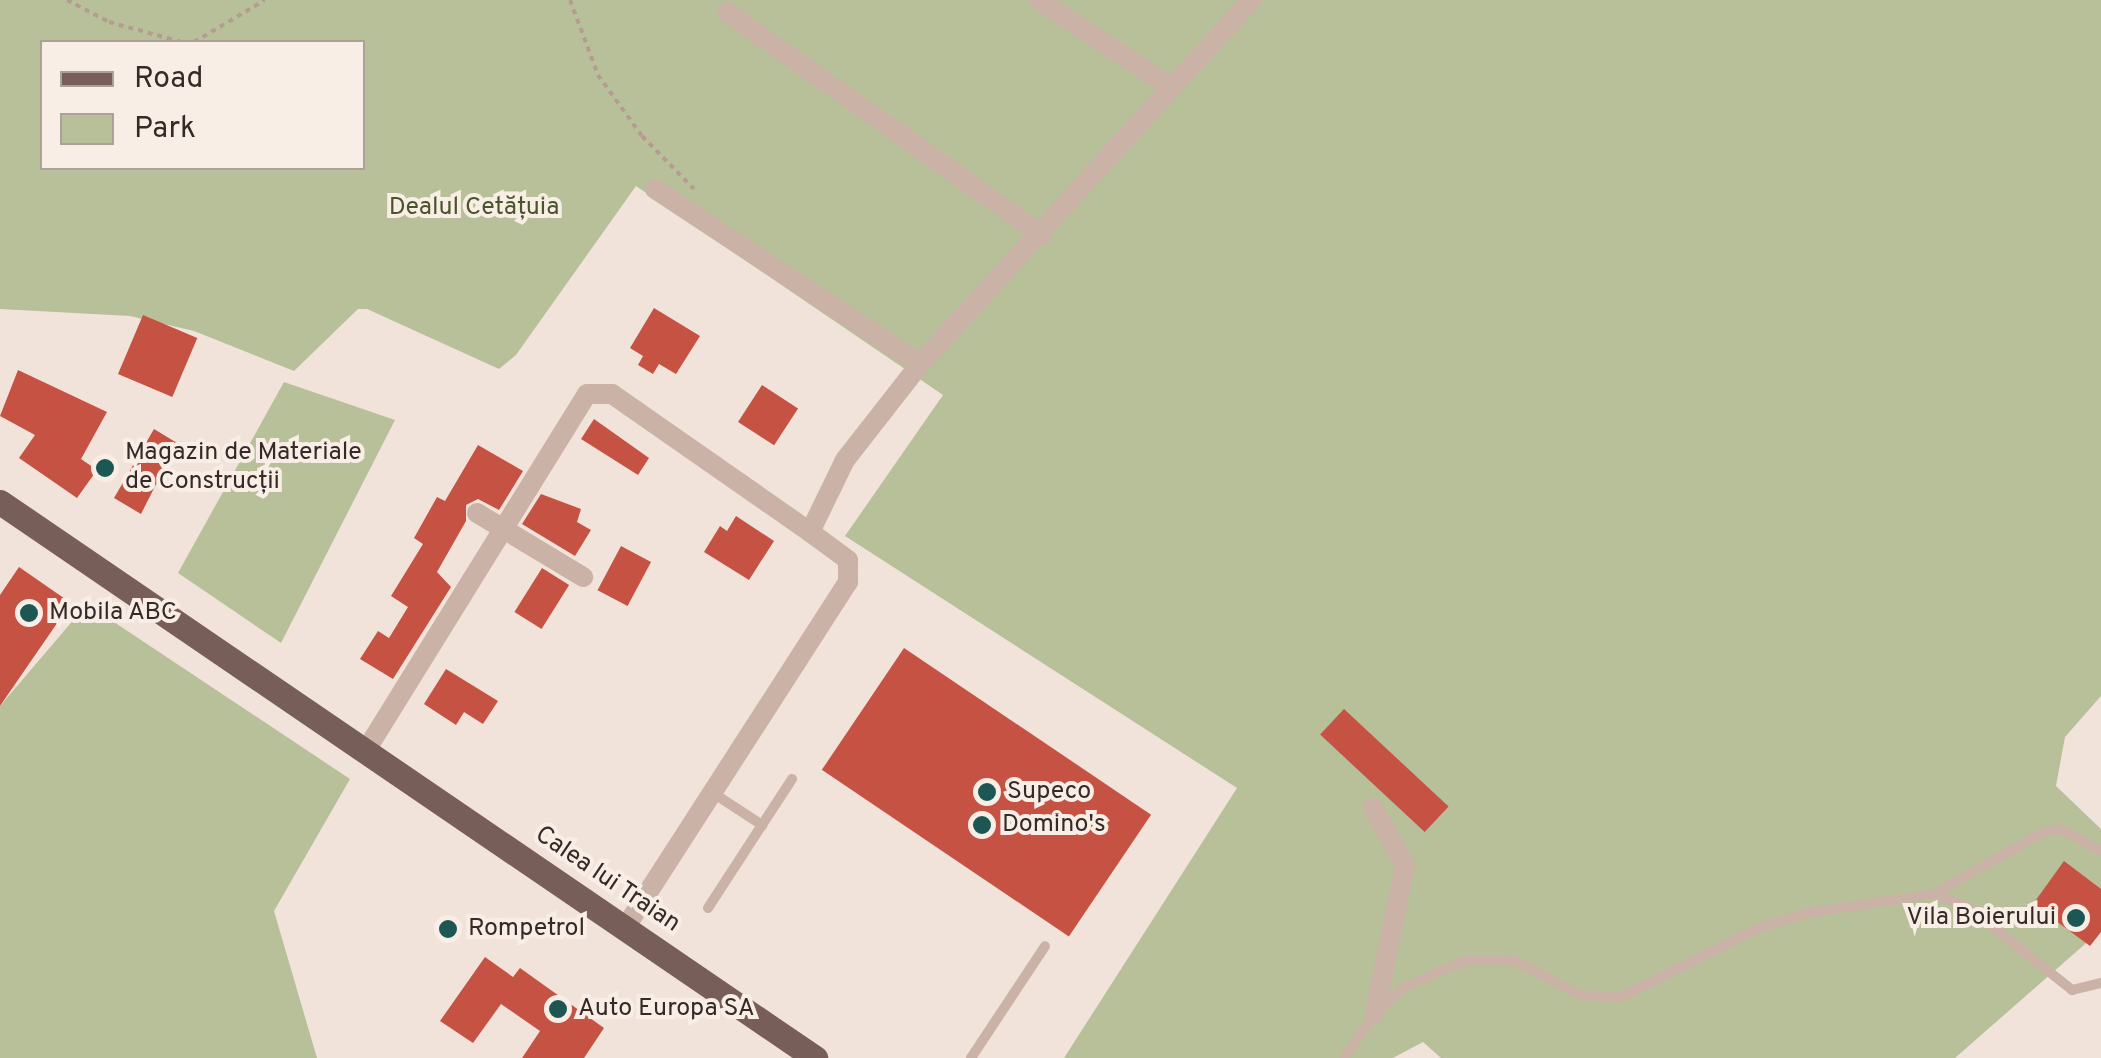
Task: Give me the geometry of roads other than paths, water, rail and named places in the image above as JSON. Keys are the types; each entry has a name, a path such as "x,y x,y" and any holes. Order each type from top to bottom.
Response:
{"main road":[{"name":"Calea lui Traian","path":"0,502 814,1058"}],"street":[{"path":"1039,0 1172,88"},
{"path":"810,532 844,460 920,364 1042,235 1250,0"},
{"path":"727,12 1042,235"},
{"path":"655,188 920,364"},
{"path":"365,752 504,530 578,402 599,392 612,394 848,560 848,582 625,928"},
{"path":"477,513 582,577"},
{"path":"1372,808 1405,865 1375,1013"}],"lane":[{"path":"708,908 792,780"},
{"path":"713,792 762,825"},
{"path":"1344,1058 1375,1013 1432,970 1488,956 1536,969 1580,994 1621,998 1789,918 1934,894 2043,832 2062,829 2101,851"},
{"path":"1934,894 1969,908 2072,990 2101,983"},
{"path":"971,1058 1045,946"}],"place":[{"name":"Magazin de Materiale de Construcții","path":"105,468"},
{"name":"Mobila ABC","path":"29,613"},
{"name":"Supeco","path":"987,792"},
{"name":"Domino's","path":"982,825"},
{"name":"Vila Boierului","path":"2076,918"},
{"name":"Rompetrol","path":"448,929"},
{"name":"Auto Europa SA","path":"558,1009"}],"park label":[{"name":"Dealul Cetățuia","path":"474,208"}]}
